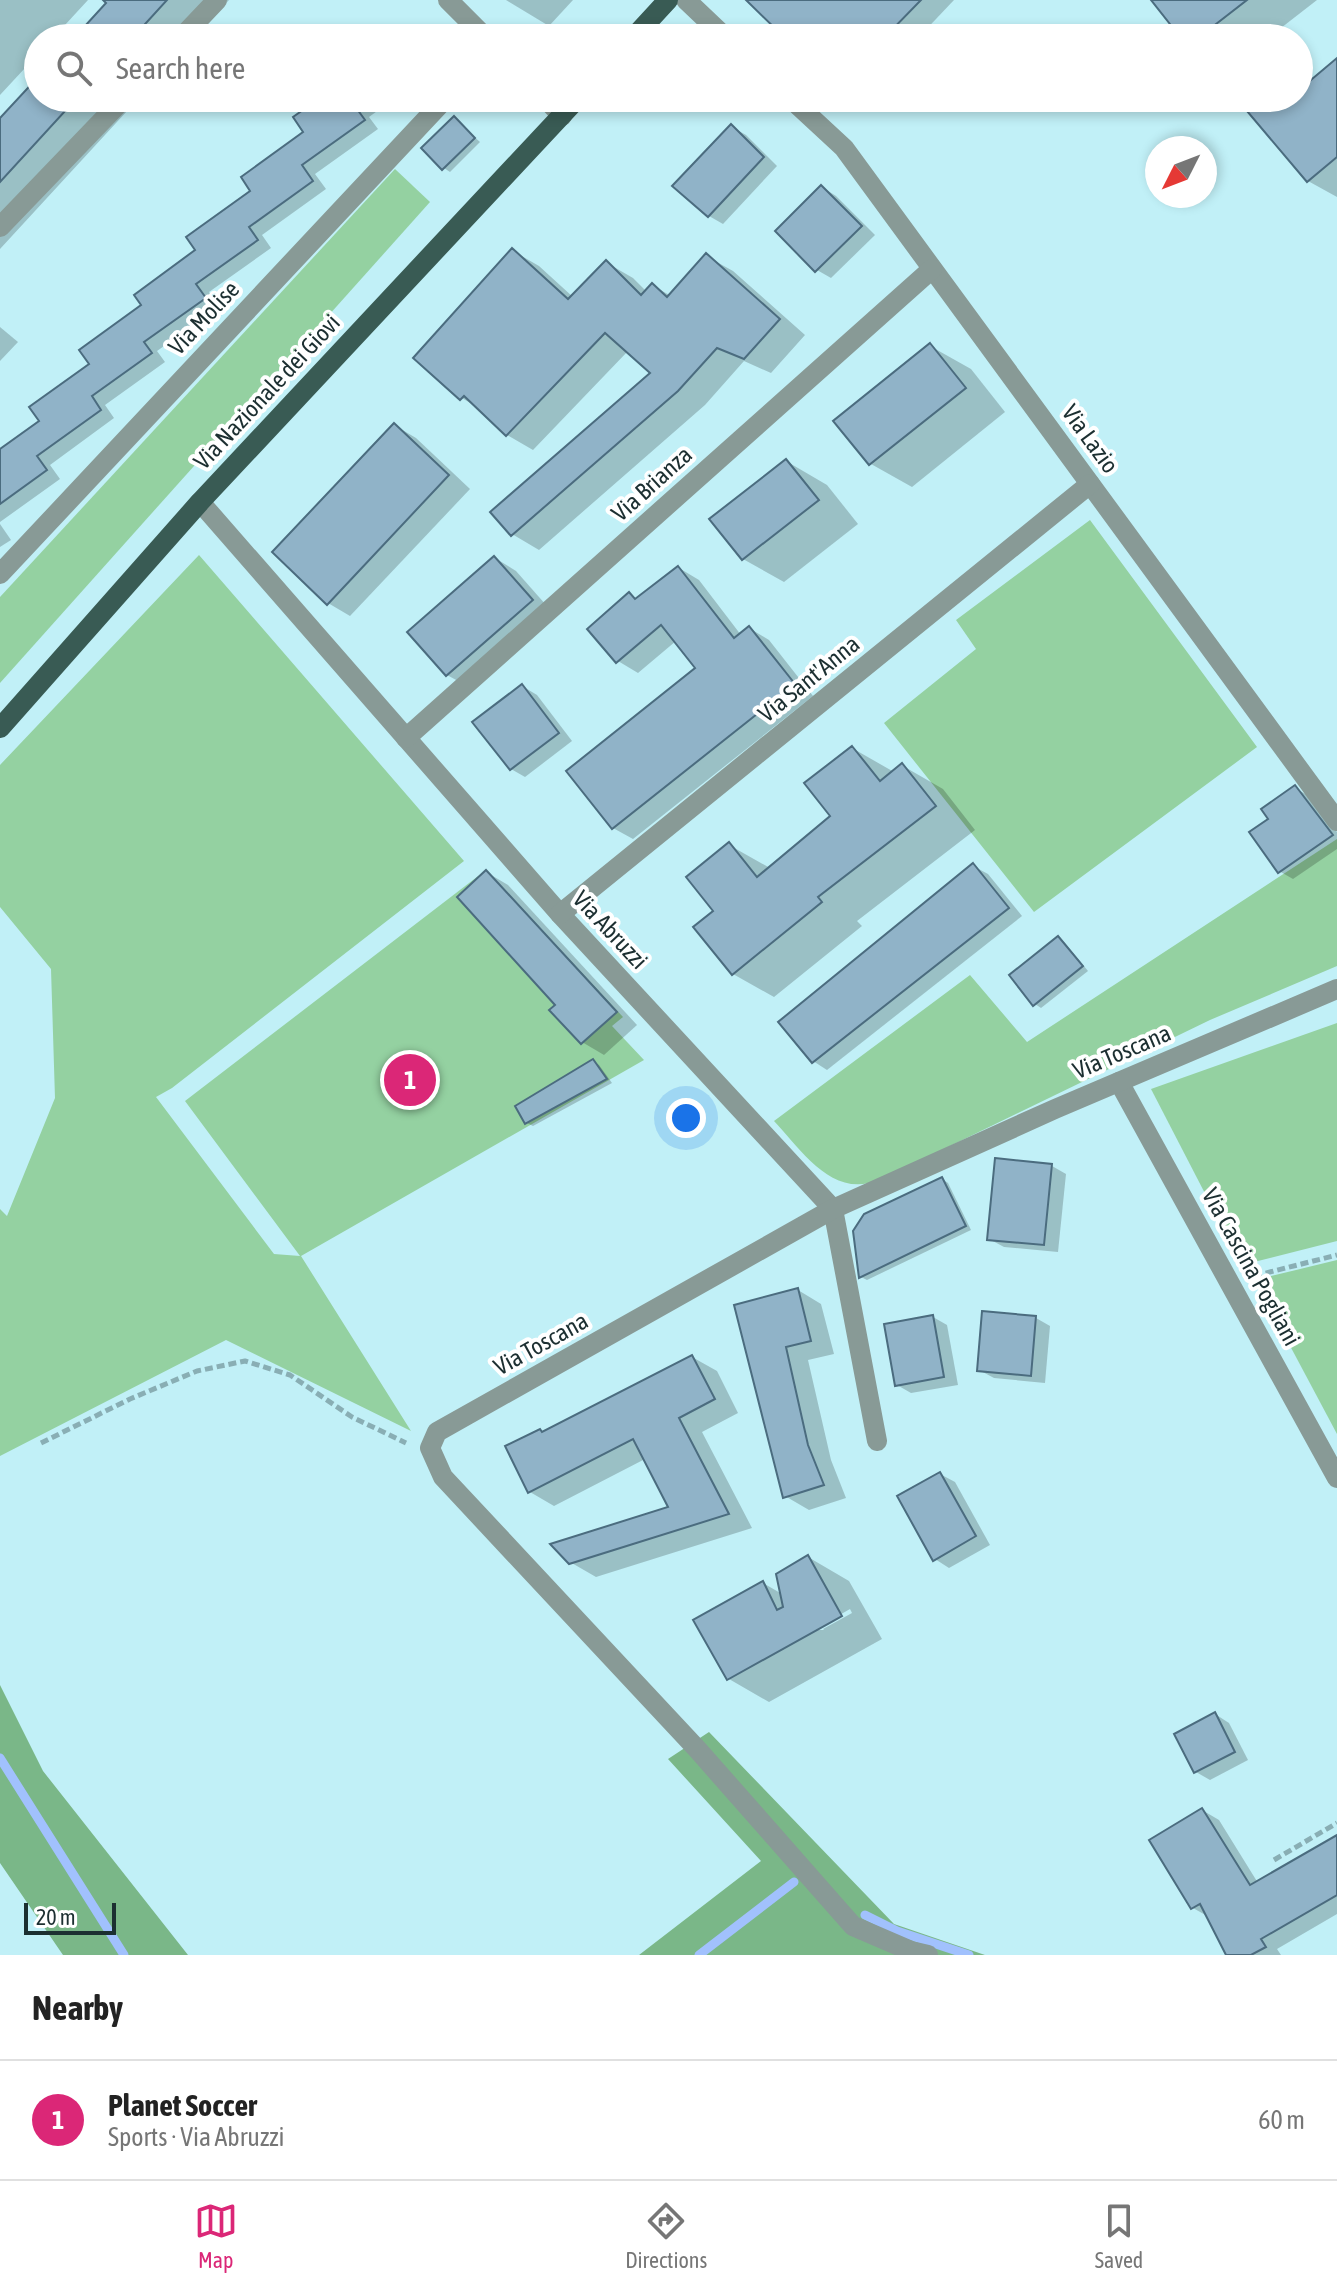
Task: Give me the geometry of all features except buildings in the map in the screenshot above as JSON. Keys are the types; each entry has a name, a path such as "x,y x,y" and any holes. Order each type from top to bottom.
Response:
{"main road":[{"path":"646,24 668,0"},
{"name":"Via Nazionale dei Giovi","path":"0,728 200,502 566,112"}],"street":[{"path":"194,24 217,0"},
{"path":"448,0 472,24"},
{"path":"686,0 711,24"},
{"path":"0,227 111,112"},
{"name":"Via Molise","path":"0,574 433,112"},
{"path":"558,112 562,116"},
{"name":"Via Lazio","path":"805,112 844,148 1337,821"},
{"name":"Via Brianza","path":"406,738 932,269"},
{"name":"Via Sant'Anna","path":"560,914 1090,484"},
{"name":"Via Abruzzi","path":"200,502 560,914 833,1209"},
{"name":"Via Toscana","path":"430,1448 437,1432 833,1209 1055,1109 1337,989"},
{"name":"Via Cascina Pogliani","path":"1119,1082 1337,1478"},
{"path":"833,1209 877,1441"},
{"path":"430,1448 443,1477 698,1750 853,1926 911,1951 928,1955"}],"path":[{"path":"1230,1282 1337,1255"},
{"path":"41,1443 130,1399 197,1371 245,1361 290,1375 352,1417 404,1443 430,1448"},
{"path":"1274,1860 1337,1823"}],"green space":[{"path":"395,169 430,202 0,683 0,597"},
{"path":"1090,520 1257,747 1034,912 884,723 976,649 956,620"},
{"path":"199,555 464,861 172,1088 156,1097 274,1254 300,1256 185,1101 486,870 623,1017 612,1026 644,1060 301,1256 411,1431 226,1340 0,1456 0,1209 7,1216 55,1098 51,969 0,907 0,765"},
{"path":"1337,839 1337,966 1210,1020 869,1183 840,1181 827,1174 774,1121 970,975 1027,1042"},
{"path":"1337,1023 1337,1241 1242,1265 1151,1089"},
{"path":"1337,1260 1337,1434 1255,1280"},
{"path":"0,1685 43,1771 188,1955 63,1955 0,1863"},
{"path":"709,1732 894,1924 985,1955 639,1955 761,1861 668,1759"}],"waterway":[{"path":"0,1758 124,1955"},
{"path":"699,1955 794,1882"},
{"path":"865,1915 897,1931 969,1955"}],"place":[{"name":"Planet Soccer","path":"410,1080"}]}
